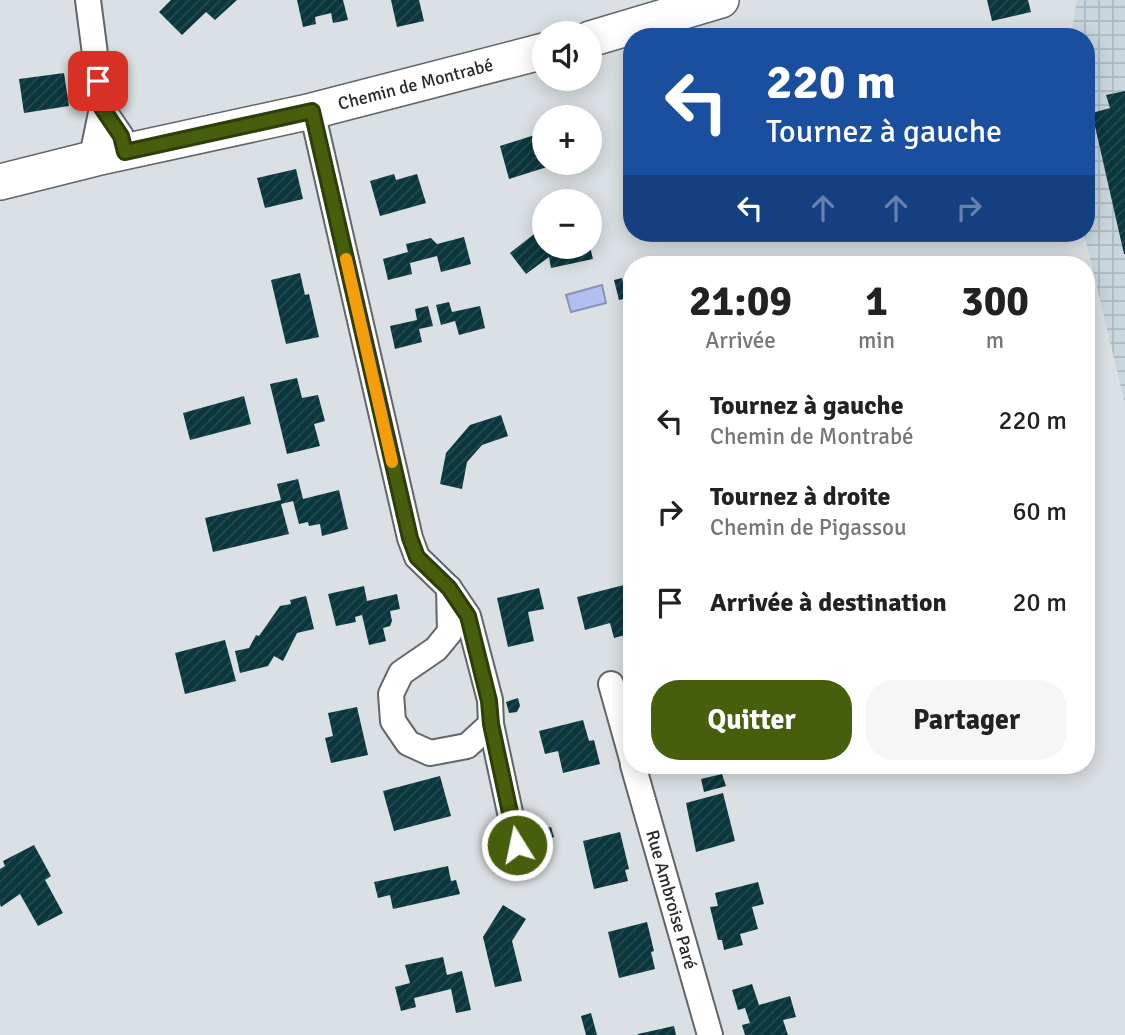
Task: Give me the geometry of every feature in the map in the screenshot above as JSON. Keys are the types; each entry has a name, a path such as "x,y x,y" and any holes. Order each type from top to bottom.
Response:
{"street":[{"path":"88,0 102,108 121,136 111,155"},
{"path":"627,28 721,0"},
{"path":"602,35 623,29"},
{"name":"Chemin de Montrabé","path":"0,182 312,111 532,54"},
{"path":"312,111 410,538 417,557 449,588 468,616 489,701 491,724 517,845"},
{"path":"449,588 450,632 436,649 401,673 391,694 393,721 408,743 430,753 467,746 491,724"},
{"path":"611,684 623,727"},
{"name":"Rue Ambroise Paré","path":"636,774 710,1035"}],"shaded area":[{"path":"1077,0 1125,0 1125,404 1095,279 1095,256 1090,256 1086,242 1095,242 1095,28 1072,28"}],"water":[{"path":"602,285 606,303 571,312 566,295"}],"building":[{"path":"171,0 237,0 215,20 206,12 182,35 159,12"},
{"path":"297,0 343,0 348,20 333,23 331,13 315,17 316,24 303,27"},
{"path":"391,0 419,0 424,21 397,27"},
{"path":"987,0 1028,0 1031,12 992,21"},
{"path":"64,73 69,106 24,113 19,79"},
{"path":"1125,91 1125,254 1095,126 1095,112 1110,108 1106,95"},
{"path":"532,136 532,172 509,179 500,146"},
{"path":"296,169 303,199 265,208 257,178"},
{"path":"394,174 396,180 417,174 426,203 380,216 370,181"},
{"path":"532,236 532,259 546,259 526,274 510,253"},
{"path":"464,237 471,264 441,272 437,256 410,263 412,274 388,280 383,259 408,252 406,244 431,238 437,244"},
{"path":"549,259 593,259 551,268"},
{"path":"300,273 305,295 309,294 319,337 286,344 271,280"},
{"path":"622,278 623,299 619,300 614,280"},
{"path":"449,302 452,312 480,306 485,328 459,335 455,321 441,325 436,305"},
{"path":"428,306 433,326 419,329 422,342 395,349 390,326 417,320 415,309"},
{"path":"297,378 302,398 318,395 325,421 314,424 320,446 287,454 270,384"},
{"path":"244,396 251,424 190,440 183,413"},
{"path":"501,415 508,436 482,445 467,462 462,489 440,484 446,453 470,425"},
{"path":"298,479 303,499 339,490 348,529 322,536 320,524 299,524 293,501 281,504 289,534 213,552 205,518 281,500 277,484"},
{"path":"623,585 623,636 614,638 610,623 585,630 577,597"},
{"path":"364,586 367,601 397,594 400,609 390,611 390,626 383,628 386,641 369,645 362,615 355,617 356,622 336,626 328,594"},
{"path":"539,588 544,609 528,612 534,641 508,647 497,598"},
{"path":"306,596 314,629 297,633 283,661 274,656 268,666 240,673 235,651 249,648 280,606"},
{"path":"225,640 236,681 185,694 175,653"},
{"path":"518,698 520,706 517,712 509,713 506,702"},
{"path":"357,707 368,755 331,763 325,738 333,736 328,713"},
{"path":"583,720 589,741 594,740 600,764 563,773 558,751 545,754 539,731"},
{"path":"722,774 726,786 704,792 701,779"},
{"path":"440,776 451,816 394,831 383,791"},
{"path":"723,793 735,841 696,852 686,803"},
{"path":"551,827 554,837 543,840 540,829"},
{"path":"620,832 629,869 625,870 628,881 594,889 583,841"},
{"path":"34,845 51,876 45,880 63,913 38,926 20,894 1,907 0,904 0,869 5,866 3,861"},
{"path":"448,866 451,881 456,880 460,894 393,909 390,895 378,898 374,882"},
{"path":"758,882 764,904 752,907 758,929 740,934 743,945 724,950 722,940 718,940 710,907 718,906 715,893"},
{"path":"503,905 526,919 512,941 522,981 495,987 483,937"},
{"path":"647,922 655,969 619,978 608,932"},
{"path":"443,957 447,975 462,971 471,1010 456,1013 451,989 414,998 416,1007 401,1011 395,987 410,983 405,965"},
{"path":"752,984 759,1005 790,996 796,1017 783,1020 788,1035 745,1035 742,1025 750,1023 745,1008 738,1010 732,990"},
{"path":"591,1013 597,1035 586,1035 581,1016"},
{"path":"674,1026 676,1035 638,1035 638,1034"}],"slow traffic":[{"path":"346,259 392,462"}],"route":[{"path":"98,81 102,108 121,136 125,152 312,111 410,538 417,557 449,588 468,616 489,701 491,724 517,845"}]}
